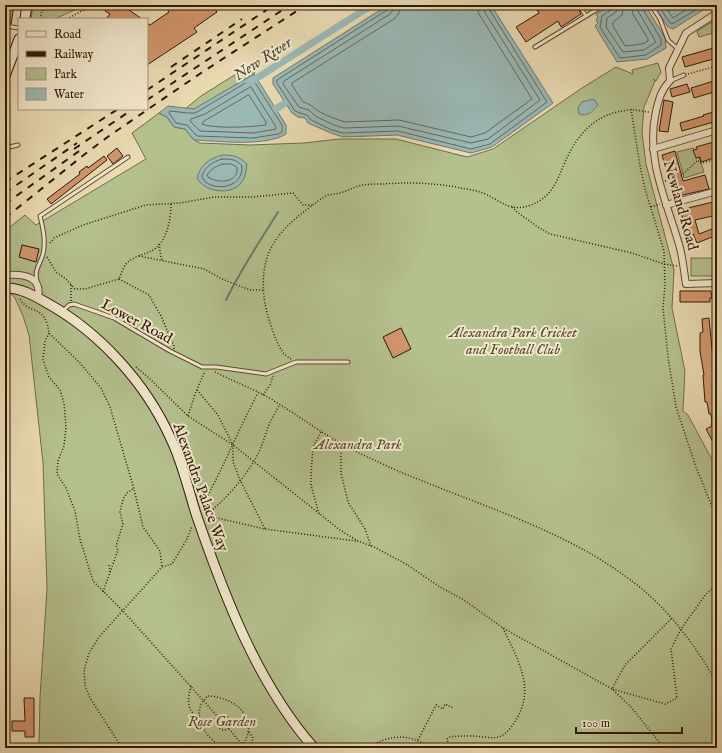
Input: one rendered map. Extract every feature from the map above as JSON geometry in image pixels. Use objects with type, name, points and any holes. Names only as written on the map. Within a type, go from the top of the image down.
[{"type":"street","points":[[25,18],[27,5]]},
{"type":"street","name":"Newland Road","points":[[717,13],[686,33],[669,68],[670,81],[660,95],[653,126],[653,149],[656,172],[680,247],[686,284],[717,283]]},
{"type":"street","points":[[5,76],[18,42]]},
{"type":"street","points":[[653,149],[717,130]]},
{"type":"street","points":[[666,204],[717,191]]},
{"type":"street","points":[[5,279],[8,275],[20,274],[29,277],[38,285],[40,290],[38,298]]},
{"type":"street","name":"Alexandra Palace Way","points":[[10,288],[38,298],[62,312],[96,337],[120,361],[150,401],[170,436],[201,513],[230,602],[266,680],[292,721],[314,748]]},
{"type":"lane","points":[[579,5],[586,16]]},
{"type":"lane","points":[[535,47],[604,5]]},
{"type":"lane","points":[[651,5],[660,19],[668,40],[678,49]]},
{"type":"lane","points":[[5,26],[18,28]]},
{"type":"lane","points":[[670,81],[684,75]]},
{"type":"lane","points":[[5,148],[18,145]]},
{"type":"lane","points":[[38,285],[35,274],[43,254],[44,242],[40,216],[128,157]]},
{"type":"lane","name":"Lower Road","points":[[62,312],[69,305],[74,304],[114,318],[174,353],[202,367],[216,367],[266,374],[296,362]]},
{"type":"lane","points":[[296,362],[348,362]]},
{"type":"path","points":[[40,18],[42,11],[50,5]]},
{"type":"path","points":[[70,18],[94,5]]},
{"type":"path","points":[[684,75],[717,66]]},
{"type":"path","points":[[296,362],[282,353],[267,311],[263,290],[264,267],[275,241],[290,223],[327,195],[343,192],[363,185],[403,183],[437,184],[483,193],[500,203],[512,207],[522,207],[539,201],[554,187],[576,141],[588,126],[613,113],[631,110],[656,113]]},
{"type":"path","points":[[631,110],[645,189],[664,251],[665,285],[663,308],[668,358],[676,407],[696,467],[717,516]]},
{"type":"path","points":[[681,176],[698,160],[702,163],[717,159]]},
{"type":"path","points":[[49,243],[54,238],[83,224],[146,205],[171,203],[214,196],[253,197],[293,193],[303,205],[313,205]]},
{"type":"path","points":[[45,253],[56,272],[66,279],[75,289],[85,289],[119,278],[127,264],[138,256],[153,251],[159,244],[165,234],[170,217],[171,203]]},
{"type":"path","points":[[650,208],[666,204]]},
{"type":"path","points":[[512,207],[522,216],[550,234],[632,253],[664,264],[675,266],[684,265]]},
{"type":"path","points":[[159,244],[163,261]]},
{"type":"path","points":[[138,256],[204,269],[222,279],[250,290],[263,290]]},
{"type":"path","points":[[119,278],[149,295],[161,316],[174,346],[174,353]]},
{"type":"path","points":[[71,284],[71,303]]},
{"type":"path","points":[[10,288],[24,306],[38,311],[43,315],[48,326],[49,333],[45,342],[43,360],[49,377],[60,390],[64,403],[66,427],[64,446],[58,462],[57,474],[66,488],[73,506],[82,546],[93,581],[123,611],[219,718]]},
{"type":"path","points":[[49,333],[80,363],[101,388],[110,407],[134,488],[143,527],[160,551],[162,567]]},
{"type":"path","points":[[136,367],[150,378],[188,416],[254,462],[340,530],[358,541],[406,564],[440,587],[464,600],[503,628],[612,689],[666,704],[677,698],[671,649],[681,629],[706,594],[717,585]]},
{"type":"path","points":[[188,416],[197,390],[207,369]]},
{"type":"path","points":[[212,371],[264,395],[321,432],[355,451],[419,480],[512,516],[579,548],[607,564],[642,589],[671,618],[681,629],[707,666],[717,684]]},
{"type":"path","points":[[264,395],[274,374]]},
{"type":"path","points":[[197,390],[218,415],[232,446],[233,462],[240,480],[265,528]]},
{"type":"path","points":[[122,748],[90,698],[85,686],[84,670],[89,653],[99,637],[162,567],[172,564],[201,513],[243,421],[259,393]]},
{"type":"path","points":[[201,513],[214,509],[254,462],[270,422],[280,405]]},
{"type":"path","points":[[319,514],[311,485],[311,475],[313,447],[321,432]]},
{"type":"path","points":[[343,444],[341,455],[342,473],[348,502],[365,529],[371,546]]},
{"type":"path","points":[[103,592],[118,550],[116,546],[123,524],[120,512],[123,500],[127,493],[134,488]]},
{"type":"path","points":[[201,513],[265,528],[358,541]]},
{"type":"path","points":[[108,565],[110,572]]},
{"type":"path","points":[[612,689],[625,665],[671,618]]},
{"type":"path","points":[[449,748],[447,739],[450,737],[467,736],[492,738],[504,735],[520,713],[524,702],[525,684],[515,654],[503,628]]},
{"type":"path","points":[[191,686],[188,696],[188,705],[192,713],[196,716],[200,716]]},
{"type":"path","points":[[612,689],[631,707],[664,748]]},
{"type":"path","points":[[208,696],[226,698],[235,703],[247,719],[249,732],[247,739],[243,745],[230,748],[222,746],[207,734],[200,716],[203,700],[208,696]]},
{"type":"path","points":[[418,740],[436,705],[442,709],[445,704],[453,708]]},
{"type":"path","points":[[219,718],[224,716],[230,718],[232,722],[229,729]]},
{"type":"path","points":[[219,718],[217,722],[218,727],[223,730],[229,729]]},
{"type":"path","points":[[229,729],[245,748]]},
{"type":"path","points":[[249,732],[253,738],[250,748]]},
{"type":"path","points":[[366,748],[376,743],[395,738],[410,738],[418,740],[432,748]]},
{"type":"green space","points":[[33,5],[85,5],[57,18],[31,18]]},
{"type":"green space","points":[[717,19],[717,32],[699,37],[697,31]]},
{"type":"green space","points":[[257,61],[254,74],[201,106],[194,109],[185,109],[201,96]]},
{"type":"green space","name":"Alexandra Park","points":[[658,63],[661,72],[656,81],[653,79],[655,81],[644,107],[642,133],[646,164],[674,270],[672,308],[685,371],[683,411],[688,415],[717,469],[717,748],[44,748],[44,746],[39,746],[40,697],[47,589],[43,463],[29,335],[15,298],[5,288],[5,231],[25,215],[36,225],[146,159],[132,133],[159,113],[167,117],[174,127],[185,129],[194,140],[200,143],[250,145],[304,143],[339,139],[396,139],[467,157],[493,149],[582,88],[616,67],[633,74],[632,70]]},
{"type":"green space","points":[[693,148],[696,158],[699,157],[704,172],[684,178],[677,152]]},
{"type":"green space","points":[[691,258],[717,258],[717,276],[691,276]]},
{"type":"water","points":[[388,5],[491,5],[553,103],[492,147],[471,153],[397,135],[343,137],[308,123],[305,118],[298,117],[292,113],[273,84],[273,78]]},
{"type":"water","points":[[612,5],[645,5],[665,38],[666,48],[647,59],[617,62],[595,26],[598,23],[596,20],[598,18],[596,14]]},
{"type":"water","points":[[653,5],[711,5],[673,29],[668,27]]},
{"type":"water","points":[[254,74],[286,125],[286,134],[266,141],[254,142],[194,140],[185,129],[174,127],[167,117],[159,113],[168,106],[194,109]]},
{"type":"water","points":[[594,99],[598,105],[594,110],[585,115],[579,114],[578,108],[582,102]]},
{"type":"water","points":[[222,155],[236,156],[247,164],[243,181],[237,187],[225,191],[218,191],[205,187],[197,178],[201,169],[213,158]]},
{"type":"building","points":[[5,5],[14,5],[11,24],[5,23]]},
{"type":"building","points":[[109,5],[122,5],[141,18],[107,18],[110,14],[105,11]]},
{"type":"building","points":[[164,5],[212,5],[217,12],[194,28],[197,32],[148,64],[148,24],[150,25],[169,12]]},
{"type":"building","points":[[534,5],[576,5],[581,14],[561,27],[558,21],[526,42],[516,27],[539,13]]},
{"type":"building","points":[[717,47],[717,58],[685,67],[682,57]]},
{"type":"building","points":[[717,80],[717,91],[694,98],[691,88]]},
{"type":"building","points":[[687,84],[690,92],[672,97],[670,89]]},
{"type":"building","points":[[664,100],[673,102],[668,132],[659,131]]},
{"type":"building","points":[[717,111],[717,121],[682,131],[680,123]]},
{"type":"building","points":[[717,141],[717,157],[701,162],[700,157],[696,158],[693,150],[697,149],[696,147]]},
{"type":"building","points":[[117,148],[123,156],[113,164],[107,156]]},
{"type":"building","points":[[675,151],[683,181],[705,175],[709,189],[674,197],[662,155]]},
{"type":"building","points":[[104,156],[107,160],[51,204],[47,199],[80,174],[79,172],[87,166],[88,168]]},
{"type":"building","points":[[717,201],[717,215],[695,220],[699,234],[717,227],[717,235],[697,243],[693,234],[688,236],[680,210]]},
{"type":"building","points":[[22,245],[39,249],[36,262],[19,257]]},
{"type":"building","points":[[680,291],[711,291],[712,298],[710,298],[710,302],[680,302]]},
{"type":"building","points":[[709,318],[717,400],[717,450],[706,429],[712,426],[712,423],[707,402],[705,402],[704,375],[700,351],[700,333],[703,332],[702,319]]},
{"type":"building","points":[[401,328],[411,349],[393,358],[383,337]]},
{"type":"building","points":[[24,698],[34,698],[34,737],[25,737],[25,731],[12,731],[12,721],[25,721]]},
{"type":"waterway","name":"New River","points":[[249,83],[372,5]]},
{"type":"waterway","points":[[276,109],[285,103]]},
{"type":"waterway","points":[[226,300],[244,266],[278,212]]},
{"type":"railway","points":[[148,89],[274,5]]},
{"type":"railway","points":[[148,99],[290,5]]},
{"type":"railway","points":[[148,109],[306,5]]},
{"type":"railway","points":[[171,67],[242,19]]},
{"type":"railway","points":[[5,182],[116,110]]},
{"type":"railway","points":[[74,149],[132,110]]},
{"type":"railway","points":[[5,218],[85,154],[147,110]]},
{"type":"railway","points":[[5,193],[77,143]]},
{"type":"railway","points":[[5,204],[82,149]]},
{"type":"park label","name":"Alexandra Park Cricket and Football Club","points":[[513,340]]},
{"type":"park label","name":"Rose Garden","points":[[222,721]]}]
